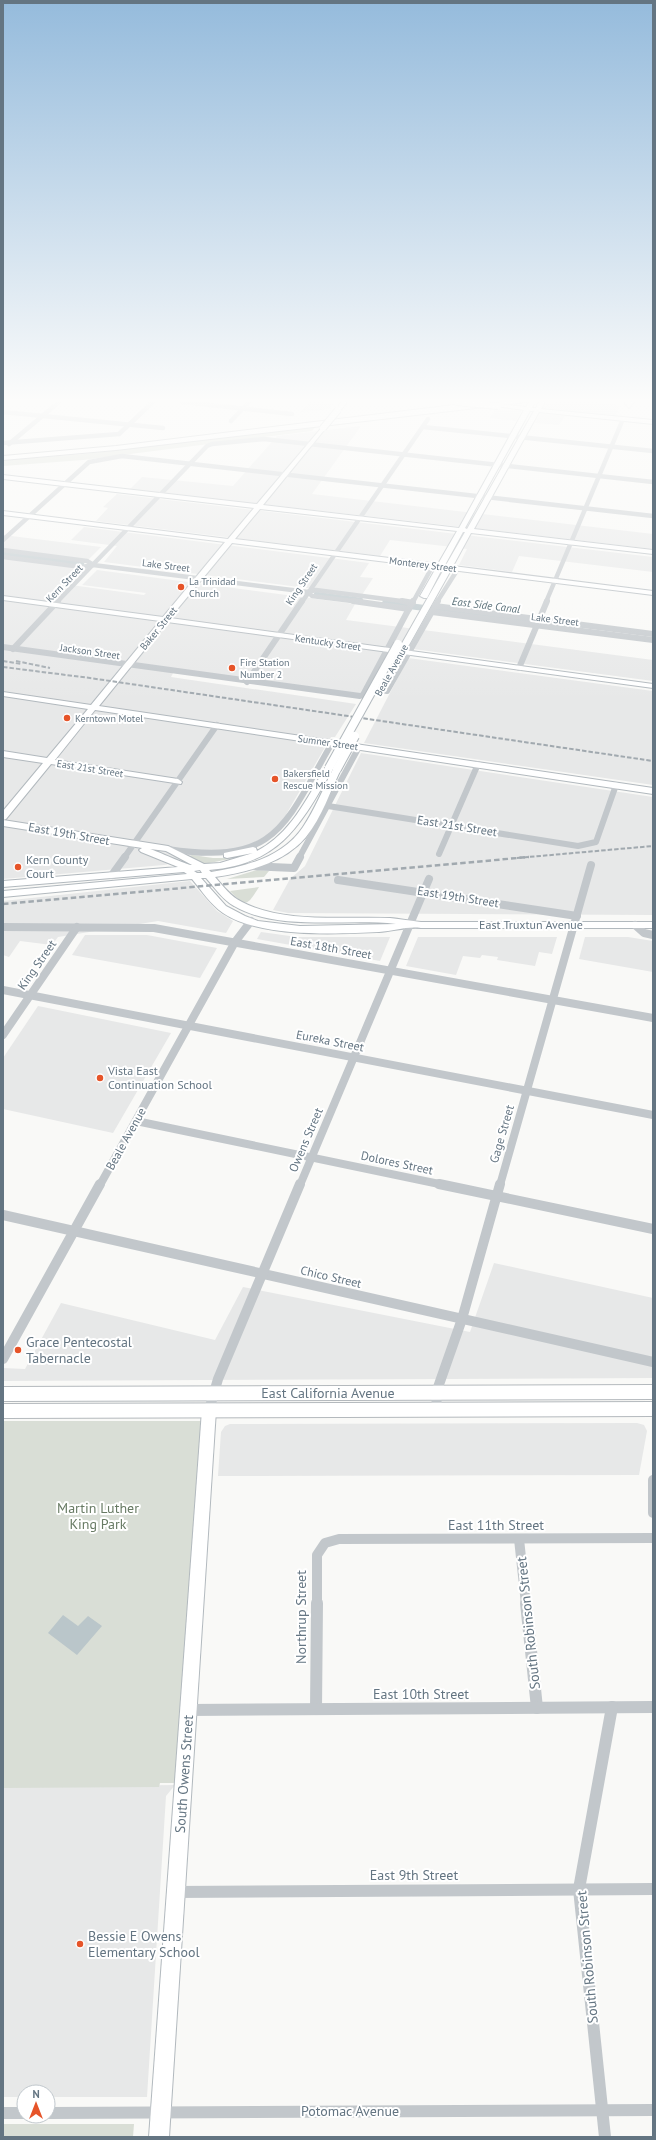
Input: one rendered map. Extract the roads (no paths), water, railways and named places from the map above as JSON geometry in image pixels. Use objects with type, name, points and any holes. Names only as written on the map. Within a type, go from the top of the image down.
[{"type":"main road","points":[[221,502],[653,552]]},
{"type":"main road","name":"Baker Street","points":[[3,817],[198,578],[262,502]]},
{"type":"main road","name":"Beale Avenue","points":[[191,873],[251,866],[278,854],[300,837],[308,826],[333,769],[476,502]]},
{"type":"main road","name":"Beale Avenue","points":[[401,644],[449,568],[487,502]]},
{"type":"main road","name":"Monterey Street","points":[[3,513],[653,593]]},
{"type":"main road","points":[[419,564],[431,569]]},
{"type":"main road","points":[[456,572],[472,570]]},
{"type":"main road","name":"Kentucky Street","points":[[3,598],[653,686]]},
{"type":"main road","name":"Sumner Street","points":[[3,694],[653,791]]},
{"type":"main road","name":"East 21st Street","points":[[3,754],[178,782]]},
{"type":"main road","name":"Beale Avenue","points":[[205,871],[240,861],[261,852],[280,841],[296,824],[333,769]]},
{"type":"main road","name":"East 19th Street","points":[[3,823],[134,845],[150,845],[168,849],[205,871]]},
{"type":"main road","points":[[227,855],[254,850],[280,841]]},
{"type":"main road","name":"East 19th Street","points":[[134,845],[191,873]]},
{"type":"main road","name":"East Truxtun Avenue","points":[[205,871],[225,894],[237,904],[259,913],[300,919],[392,920],[410,925]]},
{"type":"main road","points":[[5,884],[112,875],[191,873]]},
{"type":"main road","points":[[3,894],[70,888],[191,873]]},
{"type":"main road","name":"East Truxtun Avenue","points":[[191,873],[218,903],[228,911],[251,921],[276,927],[308,929],[392,928],[410,925],[576,921],[653,925]]},
{"type":"main road","points":[[70,888],[102,880],[112,875]]},
{"type":"main road","points":[[251,921],[261,918],[276,921],[300,919]]},
{"type":"main road","name":"East California Avenue","points":[[3,1394],[653,1392]]},
{"type":"main road","name":"East California Avenue","points":[[3,1411],[653,1409]]},
{"type":"main road","name":"South Owens Street","points":[[159,2137],[209,1410]]},
{"type":"street","points":[[3,540],[45,502]]},
{"type":"street","name":"Kern Street","points":[[13,649],[153,502]]},
{"type":"street","name":"King Street","points":[[247,682],[371,502]]},
{"type":"street","points":[[532,502],[653,516]]},
{"type":"street","points":[[519,668],[589,502]]},
{"type":"street","name":"Lake Street","points":[[3,550],[87,561],[93,565]]},
{"type":"street","name":"Lake Street","points":[[3,557],[82,567],[93,565],[308,592],[316,590],[413,603]]},
{"type":"street","points":[[440,567],[431,569],[367,688],[387,691],[456,572],[449,568]]},
{"type":"street","name":"Lake Street","points":[[308,592],[312,596],[409,609]]},
{"type":"street","name":"Lake Street","points":[[435,606],[653,634]]},
{"type":"street","name":"Lake Street","points":[[432,612],[653,640]]},
{"type":"street","name":"Jackson Street","points":[[3,647],[356,697],[363,695],[367,688]]},
{"type":"street","points":[[112,875],[217,726]]},
{"type":"street","points":[[168,849],[208,855],[227,855],[254,845],[282,827],[332,743]]},
{"type":"street","points":[[251,866],[294,868],[359,747]]},
{"type":"street","points":[[439,854],[478,764]]},
{"type":"street","name":"East 21st Street","points":[[328,806],[578,846],[596,842],[616,785]]},
{"type":"street","name":"Gage Street","points":[[437,1409],[436,1393],[462,1318],[592,865]]},
{"type":"street","name":"Owens Street","points":[[209,1410],[212,1393],[429,879]]},
{"type":"street","name":"East 19th Street","points":[[338,880],[424,892],[576,921]]},
{"type":"street","name":"Beale Avenue","points":[[3,1359],[235,942],[251,921]]},
{"type":"street","points":[[635,925],[644,934],[653,935]]},
{"type":"street","name":"East 18th Street","points":[[3,927],[154,928],[653,1018]]},
{"type":"street","name":"King Street","points":[[3,1035],[77,928]]},
{"type":"street","name":"Eureka Street","points":[[3,990],[653,1115]]},
{"type":"street","name":"Dolores Street","points":[[136,1121],[653,1229]]},
{"type":"street","name":"Chico Street","points":[[3,1215],[653,1362]]},
{"type":"street","points":[[653,1480],[653,1513]]},
{"type":"street","name":"East 11th Street","points":[[339,1539],[653,1538]]},
{"type":"street","name":"Northrup Street","points":[[316,1709],[317,1555],[325,1543],[339,1539]]},
{"type":"street","name":"South Robinson Street","points":[[519,1539],[537,1708]]},
{"type":"street","name":"South Robinson Street","points":[[605,2137],[579,1889],[612,1707]]},
{"type":"street","name":"East 10th Street","points":[[189,1710],[653,1707]]},
{"type":"street","name":"East 9th Street","points":[[175,1892],[653,1889]]},
{"type":"street","name":"Potomac Avenue","points":[[56,2113],[653,2110]]},
{"type":"street","points":[[3,2113],[16,2113]]},
{"type":"waterway","name":"East Side Canal","points":[[3,554],[82,564]]},
{"type":"waterway","name":"East Side Canal","points":[[316,594],[361,600]]},
{"type":"waterway","name":"East Side Canal","points":[[385,603],[567,626]]},
{"type":"railway","points":[[3,661],[21,664]]},
{"type":"railway","points":[[16,661],[50,668]]},
{"type":"railway","points":[[3,667],[90,678],[653,761]]},
{"type":"railway","points":[[517,858],[653,846]]},
{"type":"railway","points":[[3,904],[529,857]]},
{"type":"place","name":"La Trinidad Church","points":[[181,587]]},
{"type":"place","name":"Fire Station Number 2","points":[[232,668]]},
{"type":"place","name":"Kerntown Motel","points":[[67,718]]},
{"type":"place","name":"Bakersfield Rescue Mission","points":[[275,779]]},
{"type":"place","name":"Kern County Court","points":[[18,867]]},
{"type":"place","name":"Vista East Continuation School","points":[[100,1078]]},
{"type":"place","name":"Grace Pentecostal Tabernacle","points":[[18,1350]]},
{"type":"place","name":"Bessie E Owens Elementary School","points":[[80,1944]]},
{"type":"park label","name":"Martin Luther King Park","points":[[98,1516]]}]
